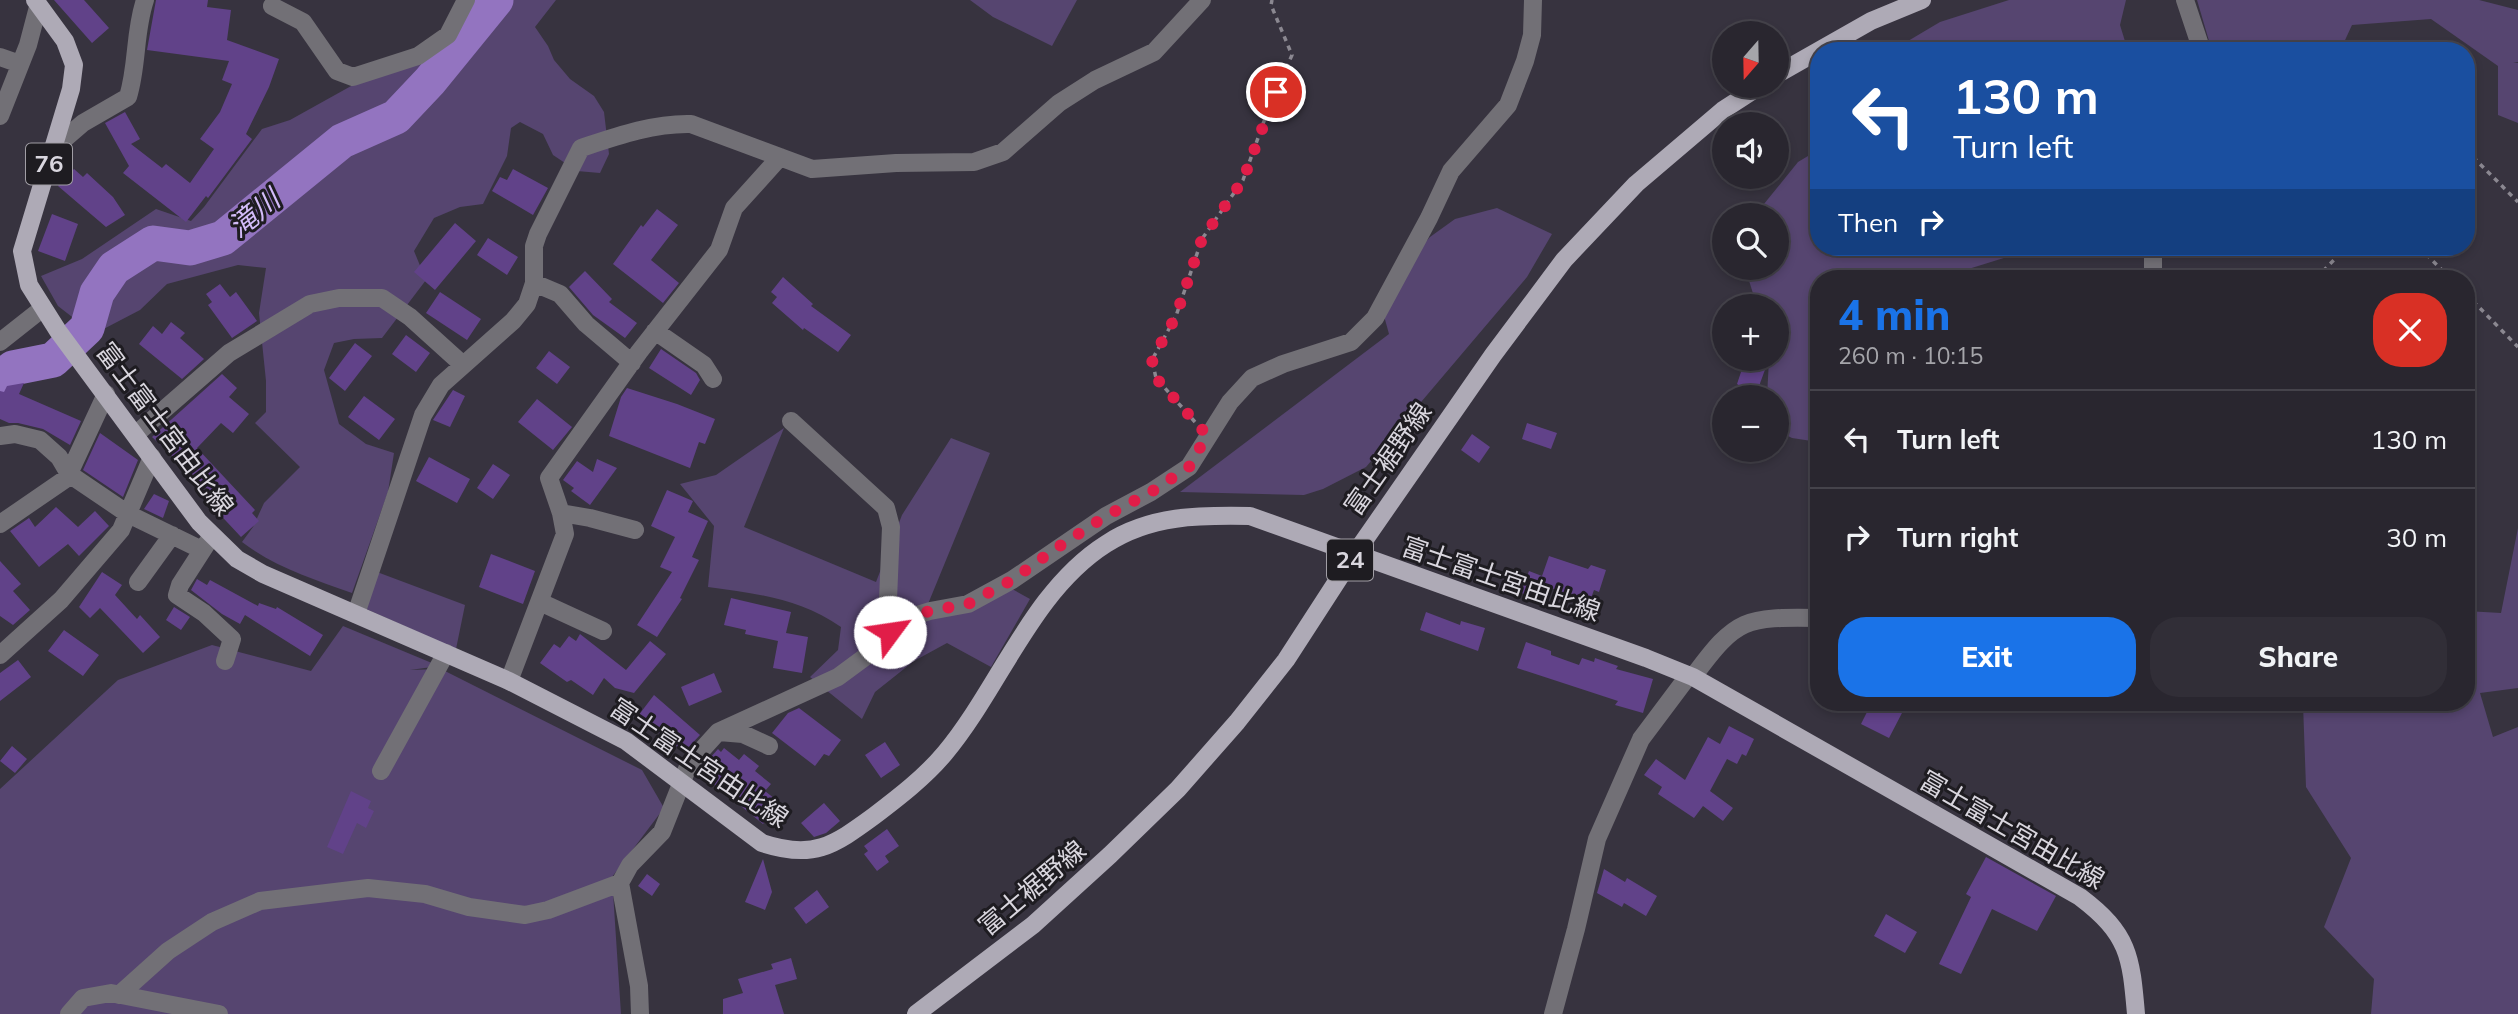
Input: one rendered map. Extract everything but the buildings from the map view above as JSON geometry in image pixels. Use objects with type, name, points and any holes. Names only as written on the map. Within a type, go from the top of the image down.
[{"type":"main road","points":[[1834,42],[1871,21],[1922,0]]},
{"type":"main road","name":"富士富士宮由比線","points":[[38,2],[65,41],[74,65],[71,89],[22,251],[29,285],[58,331],[199,522],[237,559],[262,574],[509,681],[626,741],[762,843],[786,851],[814,850],[842,839],[904,793],[945,754],[1052,593],[1078,564],[1108,542],[1145,526],[1194,515],[1250,516],[1646,657],[1691,676],[2095,908],[2118,932],[2131,963],[2136,1014]]},
{"type":"main road","points":[[1789,68],[1810,56]]},
{"type":"main road","name":"富士裾野線","points":[[916,1014],[1033,925],[1178,789],[1237,722],[1286,660],[1354,555],[1493,355],[1564,260],[1636,184],[1723,110],[1742,98]]},
{"type":"street","points":[[54,148],[83,123],[128,97],[135,74],[138,22],[145,0]]},
{"type":"street","points":[[272,6],[303,22],[337,71],[353,77],[418,56],[448,35],[466,0]]},
{"type":"street","points":[[356,614],[423,415],[441,385],[513,321],[527,304],[534,283],[534,246],[538,234],[582,148],[632,132],[691,124],[812,169],[896,163],[974,162],[1003,152],[1059,103],[1095,80],[1154,52],[1202,0]]},
{"type":"street","points":[[640,1014],[639,986],[620,883],[630,865],[662,832],[689,764],[718,732],[838,677],[880,646],[890,632],[907,618],[968,604],[1012,580],[1106,516],[1151,492],[1189,467],[1230,402],[1252,378],[1283,364],[1351,342],[1375,318],[1423,230],[1451,171],[1507,105],[1525,61],[1532,35],[1533,0]]},
{"type":"street","points":[[2185,0],[2200,42]]},
{"type":"street","points":[[0,116],[28,45],[38,2]]},
{"type":"street","points":[[0,57],[20,64]]},
{"type":"street","points":[[509,681],[565,534],[549,478],[655,331],[719,250],[734,208],[780,158]]},
{"type":"street","points":[[534,283],[560,295],[586,324],[632,363]]},
{"type":"street","points":[[136,434],[229,353],[310,304],[319,302],[338,298],[382,298],[410,317],[462,364]]},
{"type":"street","points":[[0,342],[43,308]]},
{"type":"street","points":[[655,331],[704,365],[713,379]]},
{"type":"street","points":[[0,524],[67,478],[105,392]]},
{"type":"street","points":[[791,421],[886,508],[891,527],[888,600],[890,632]]},
{"type":"street","points":[[0,436],[15,433],[40,440],[59,457],[69,474],[128,514],[202,550]]},
{"type":"street","points":[[0,655],[61,600],[121,530],[152,457]]},
{"type":"street","points":[[561,513],[635,530]]},
{"type":"street","points":[[212,534],[180,585],[177,595],[204,612],[232,639],[225,661]]},
{"type":"street","points":[[138,582],[172,535]]},
{"type":"street","points":[[540,602],[603,631]]},
{"type":"street","points":[[1553,1014],[1597,839],[1641,739],[1719,643],[1736,628],[1766,617],[1810,618]]},
{"type":"street","points":[[381,771],[446,653]]},
{"type":"street","points":[[718,732],[743,734],[769,746]]},
{"type":"street","points":[[119,995],[168,951],[212,922],[260,901],[368,888],[425,894],[469,907],[525,915],[548,910],[620,883]]},
{"type":"street","points":[[69,1014],[83,998],[111,993],[219,1014]]},
{"type":"path","points":[[1207,435],[1156,378],[1152,360],[1176,316],[1202,239],[1243,180],[1268,110],[1292,55],[1271,5],[1272,0]]},
{"type":"path","points":[[2475,159],[2518,202]]},
{"type":"path","points":[[2324,270],[2338,256]]},
{"type":"path","points":[[2428,256],[2442,270]]},
{"type":"path","points":[[2475,303],[2518,347]]},
{"type":"shaded area","points":[[478,0],[556,0],[535,27],[554,60],[570,79],[594,96],[604,112],[609,154],[600,173],[577,171],[553,155],[543,134],[520,122],[511,128],[507,156],[483,204],[460,207],[434,218],[414,251],[426,280],[382,338],[334,343],[324,370],[339,424],[366,444],[394,453],[388,492],[352,593],[281,565],[242,542],[253,527],[264,503],[300,467],[255,423],[266,412],[266,381],[259,313],[266,268],[238,265],[167,284],[140,310],[94,334],[58,306],[41,276],[82,259],[156,209],[191,221],[262,129],[290,120],[459,26]]},
{"type":"shaded area","points":[[970,0],[1077,0],[1052,46],[993,17]]},
{"type":"shaded area","points":[[2009,0],[2126,0],[2120,25],[2125,42],[1908,42],[1940,22]]},
{"type":"shaded area","points":[[2197,0],[2479,0],[2518,10],[2518,62],[2513,63],[2518,63],[2518,123],[2498,115],[2498,66],[2475,50],[2475,42],[2464,42],[2431,19],[2352,25],[2344,42],[2209,42]]},
{"type":"shaded area","points":[[1810,155],[1810,256],[2009,256],[1965,270],[1810,270],[1810,441],[1789,436],[1789,385],[1768,385],[1768,371],[1789,371],[1789,294],[1753,294],[1749,280],[1789,280],[1789,203],[1765,203],[1776,189],[1789,189],[1789,173],[1798,162]]},
{"type":"shaded area","points":[[1497,208],[1552,234],[1527,277],[1366,467],[1323,489],[1304,495],[1180,492],[1389,334],[1378,294],[1430,237],[1455,219]]},
{"type":"shaded area","points":[[784,428],[744,527],[876,582],[902,515],[951,438],[990,453],[928,604],[967,598],[996,580],[1030,599],[991,667],[947,643],[914,661],[875,692],[862,719],[810,677],[838,650],[841,627],[793,603],[708,587],[714,526],[680,484],[716,475]]},
{"type":"shaded area","points":[[2518,528],[2518,688],[2480,693],[2493,737],[2518,727],[2518,1014],[2371,1014],[2374,979],[2324,927],[2351,858],[2306,787],[2303,711],[2475,711],[2475,612],[2501,613]]},
{"type":"shaded area","points":[[377,572],[465,605],[456,649],[364,608]]},
{"type":"shaded area","points":[[343,626],[439,666],[410,670],[441,669],[642,770],[664,808],[612,877],[621,1014],[0,1014],[0,789],[118,680],[212,645],[311,671]]},
{"type":"waterway","name":"滝川","points":[[0,377],[13,368],[53,360],[87,328],[97,293],[114,268],[153,243],[190,248],[223,238],[342,141],[396,117],[430,81],[496,0]]},
{"type":"route","points":[[890,632],[907,618],[968,604],[1012,580],[1106,516],[1151,492],[1189,467],[1207,435],[1156,378],[1152,360],[1176,316],[1202,239],[1243,180],[1276,92]]}]
